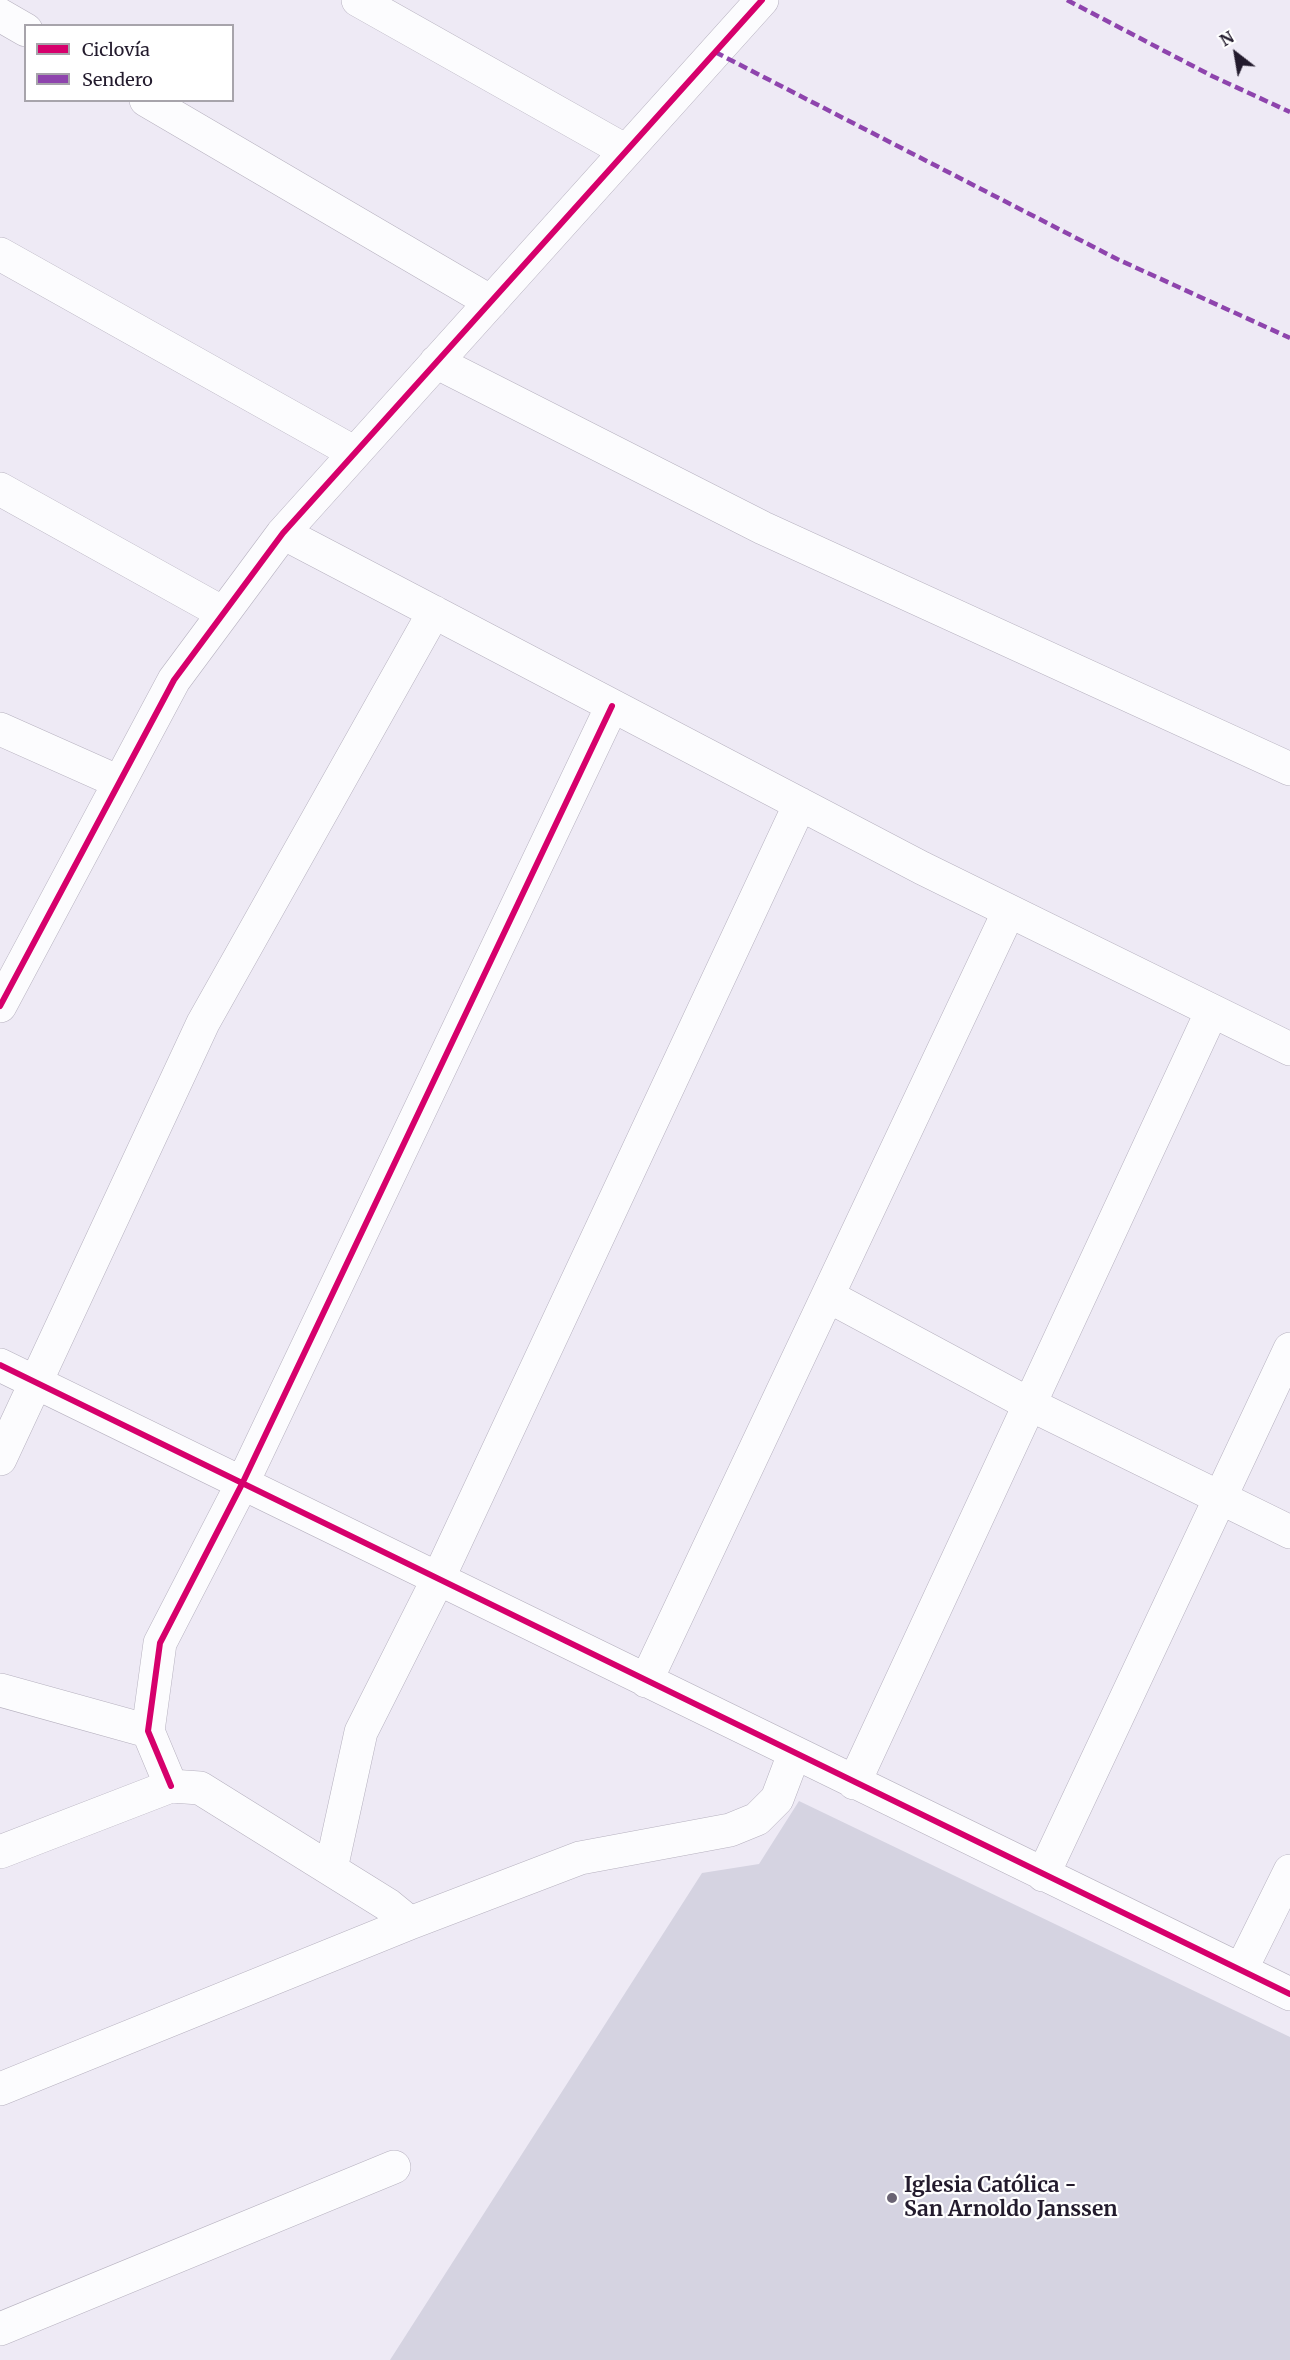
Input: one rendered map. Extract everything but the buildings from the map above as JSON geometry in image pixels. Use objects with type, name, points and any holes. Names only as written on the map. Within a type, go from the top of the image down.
[{"type":"street","points":[[358,0],[626,152]]},
{"type":"street","points":[[0,1006],[174,680],[283,533],[762,0]]},
{"type":"street","points":[[0,15],[24,29]]},
{"type":"street","points":[[149,102],[491,302]]},
{"type":"street","points":[[0,254],[355,453]]},
{"type":"street","points":[[436,362],[763,528],[1290,769]]},
{"type":"street","points":[[0,489],[224,613]]},
{"type":"street","points":[[283,533],[800,804],[1009,911],[1290,1049]]},
{"type":"street","points":[[0,1459],[202,1023],[434,612]]},
{"type":"street","points":[[171,1786],[148,1731],[160,1643],[242,1484],[612,706]]},
{"type":"street","points":[[0,729],[119,782]]},
{"type":"street","points":[[331,1869],[361,1732],[438,1579],[800,804]]},
{"type":"street","points":[[646,1681],[1009,911]]},
{"type":"street","points":[[854,1783],[1212,1011]]},
{"type":"street","points":[[828,1296],[1029,1404],[1290,1532]]},
{"type":"street","points":[[1043,1875],[1290,1349]]},
{"type":"street","points":[[0,1365],[1290,1994]]},
{"type":"street","points":[[0,1690],[148,1731]]},
{"type":"street","points":[[0,2089],[410,1923],[580,1858],[730,1830],[757,1819],[777,1799],[794,1754]]},
{"type":"street","points":[[0,1852],[171,1786],[200,1788],[388,1905],[410,1923]]},
{"type":"street","points":[[1240,1970],[1290,1871]]},
{"type":"street","points":[[0,2329],[394,2167]]},
{"type":"marked path","points":[[1067,0],[1212,76],[1290,112]]},
{"type":"marked path","points":[[715,52],[1117,259],[1290,338]]},
{"type":"cycle path","points":[[0,1006],[174,680],[283,533],[762,0]]},
{"type":"cycle path","points":[[171,1786],[148,1731],[160,1643],[242,1484],[612,706]]},
{"type":"cycle path","points":[[0,1365],[1290,1994]]},
{"type":"place","name":"Iglesia Católica - San Arnoldo Janssen","points":[[892,2198]]}]
